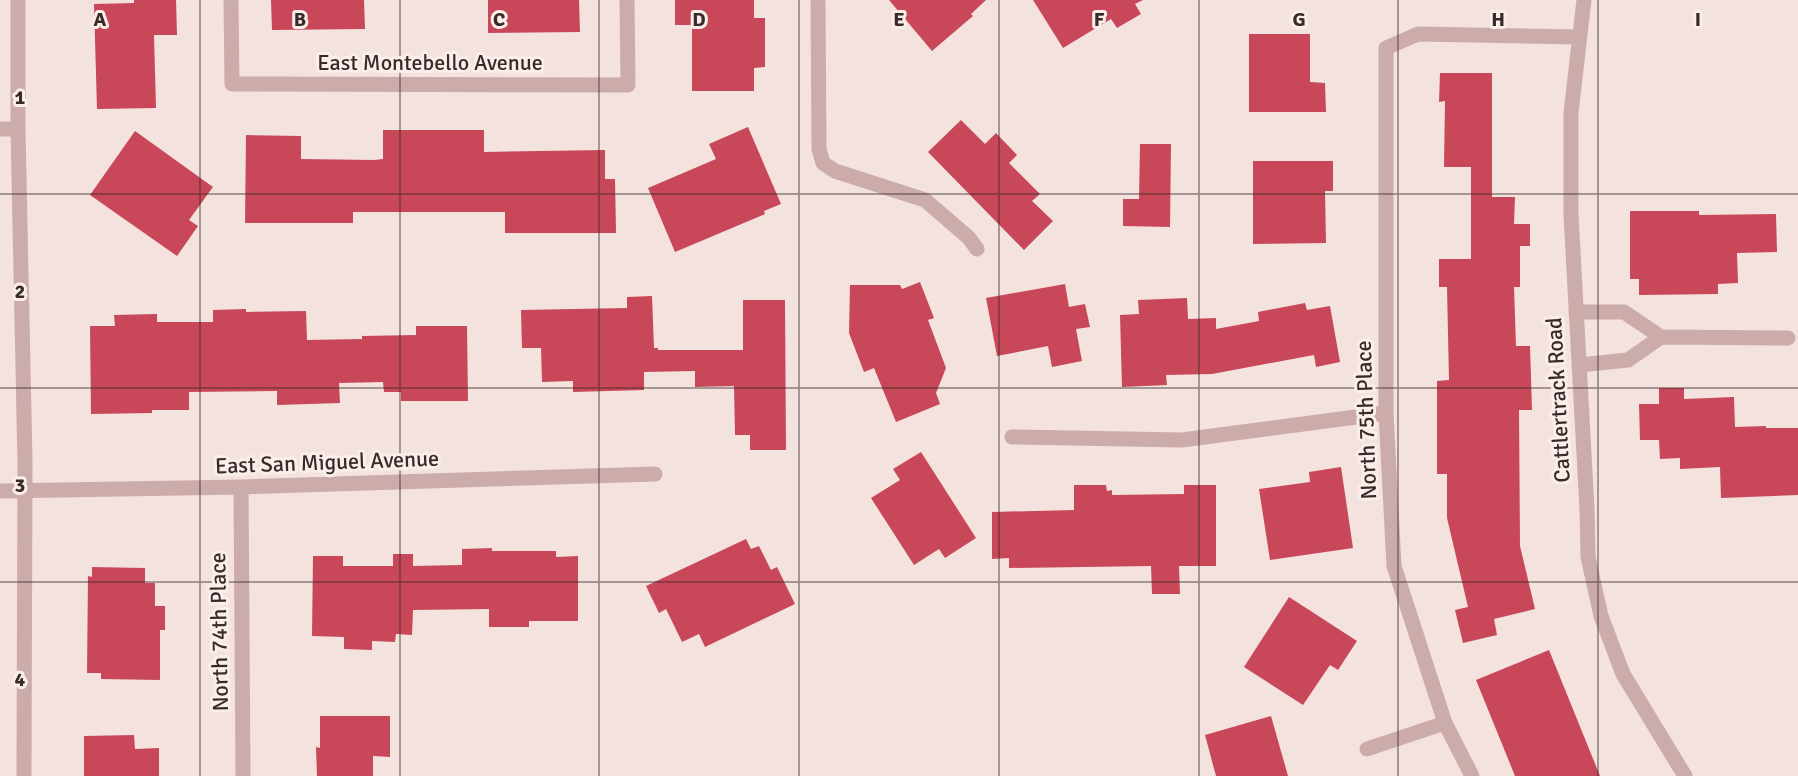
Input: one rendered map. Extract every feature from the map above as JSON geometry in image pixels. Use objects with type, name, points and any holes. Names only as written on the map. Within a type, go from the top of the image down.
[{"type":"street","points":[[18,0],[24,491],[24,776]]},
{"type":"street","name":"East Montebello Avenue","points":[[231,0],[232,84],[628,85],[627,0]]},
{"type":"street","points":[[818,0],[819,149],[823,163],[835,171],[926,200],[969,238],[977,249]]},
{"type":"street","name":"Cattlertrack Road","points":[[1584,0],[1571,124],[1571,214],[1588,557],[1601,616],[1623,675],[1685,776]]},
{"type":"street","name":"North 75th Place","points":[[1472,776],[1445,723],[1394,566],[1386,413],[1386,48],[1418,34],[1579,37]]},
{"type":"street","points":[[0,129],[18,129]]},
{"type":"street","points":[[1576,312],[1624,312],[1661,337],[1788,338]]},
{"type":"street","points":[[1579,365],[1628,360],[1661,337]]},
{"type":"street","points":[[1012,437],[1182,440],[1386,413]]},
{"type":"street","name":"East San Miguel Avenue","points":[[0,491],[240,487],[655,474]]},
{"type":"street","name":"North 74th Place","points":[[240,487],[243,776]]},
{"type":"street","points":[[1366,749],[1445,723]]},
{"type":"building","points":[[134,0],[176,0],[177,35],[154,35],[156,108],[97,109],[94,4],[134,3]]},
{"type":"building","points":[[271,0],[364,0],[365,29],[272,30]]},
{"type":"building","points":[[488,0],[579,0],[580,32],[488,33]]},
{"type":"building","points":[[675,0],[754,0],[754,18],[765,18],[765,67],[754,68],[754,91],[692,91],[692,25],[675,25]]},
{"type":"building","points":[[889,0],[986,0],[971,14],[973,16],[932,51]]},
{"type":"building","points":[[1033,0],[1143,0],[1135,4],[1141,14],[1117,28],[1111,19],[1063,48]]},
{"type":"building","points":[[1249,34],[1310,34],[1310,82],[1325,83],[1326,112],[1249,112]]},
{"type":"building","points":[[1440,73],[1492,73],[1492,197],[1515,197],[1514,224],[1530,224],[1530,246],[1520,246],[1520,287],[1514,287],[1516,346],[1530,346],[1532,410],[1519,410],[1520,546],[1535,609],[1494,619],[1497,635],[1463,643],[1455,610],[1468,607],[1447,518],[1447,474],[1437,474],[1437,381],[1449,380],[1447,287],[1439,287],[1439,259],[1471,259],[1471,167],[1444,167],[1445,101],[1439,102]]},
{"type":"building","points":[[961,120],[985,144],[996,133],[1017,155],[1009,163],[1040,194],[1032,201],[1053,221],[1024,250],[928,152]]},
{"type":"building","points":[[748,127],[781,204],[764,211],[765,214],[675,252],[648,188],[716,159],[709,144]]},
{"type":"building","points":[[383,130],[484,130],[484,152],[605,150],[605,179],[615,179],[616,233],[505,233],[505,212],[353,212],[353,223],[245,223],[246,135],[301,136],[301,159],[374,160],[383,159]]},
{"type":"building","points":[[135,131],[213,187],[189,220],[198,226],[177,256],[90,195]]},
{"type":"building","points":[[1140,144],[1171,144],[1170,227],[1123,226],[1123,199],[1139,199]]},
{"type":"building","points":[[1253,161],[1333,161],[1333,191],[1325,191],[1326,243],[1253,244]]},
{"type":"building","points":[[1630,211],[1699,211],[1699,215],[1776,214],[1777,252],[1737,253],[1738,283],[1718,284],[1718,294],[1639,295],[1639,279],[1630,279]]},
{"type":"building","points":[[920,282],[934,318],[928,320],[946,368],[936,393],[940,404],[896,422],[874,368],[864,372],[849,333],[850,285],[900,285],[902,289]]},
{"type":"building","points":[[1065,284],[1069,307],[1085,304],[1090,327],[1076,329],[1082,361],[1052,367],[1048,346],[997,356],[986,298]]},
{"type":"building","points":[[652,296],[654,348],[658,350],[743,350],[743,300],[785,300],[786,450],[750,450],[750,435],[735,435],[734,386],[695,387],[695,371],[644,372],[644,390],[573,392],[573,381],[542,382],[541,348],[522,348],[521,310],[627,308],[627,297]]},
{"type":"building","points":[[1187,298],[1188,319],[1216,318],[1216,329],[1259,321],[1258,312],[1305,303],[1307,310],[1330,306],[1340,362],[1316,367],[1314,355],[1212,374],[1166,375],[1167,385],[1122,387],[1120,315],[1139,314],[1138,300]]},
{"type":"building","points":[[246,309],[246,312],[306,311],[307,340],[416,335],[416,326],[467,326],[468,401],[401,401],[401,392],[384,392],[383,382],[339,383],[340,403],[277,405],[277,391],[189,392],[189,410],[91,414],[90,326],[115,326],[114,315],[157,314],[157,322],[213,322],[213,310]]},
{"type":"building","points":[[1659,388],[1684,388],[1684,399],[1734,397],[1735,427],[1798,428],[1798,495],[1721,498],[1720,467],[1680,469],[1680,458],[1660,459],[1659,440],[1640,440],[1639,404],[1659,404]]},
{"type":"building","points":[[921,452],[976,538],[945,558],[939,549],[914,565],[871,498],[900,480],[893,469]]},
{"type":"building","points":[[1341,467],[1353,548],[1270,560],[1259,489],[1310,482],[1309,472]]},
{"type":"building","points":[[1074,485],[1106,485],[1107,491],[1112,490],[1112,495],[1184,494],[1184,485],[1216,485],[1216,566],[1179,566],[1180,594],[1152,594],[1151,566],[1009,568],[1009,558],[992,559],[992,512],[1074,510]]},
{"type":"building","points":[[746,539],[751,549],[759,546],[771,570],[777,567],[795,604],[705,647],[699,634],[682,642],[666,609],[659,613],[646,586]]},
{"type":"building","points":[[492,548],[492,551],[556,551],[556,557],[578,556],[578,621],[529,621],[529,627],[489,627],[489,609],[413,610],[412,635],[396,634],[395,642],[372,641],[372,650],[344,649],[344,637],[312,636],[313,556],[343,556],[343,566],[393,566],[393,554],[413,554],[413,566],[462,565],[462,549]]},
{"type":"building","points":[[92,567],[145,568],[145,583],[155,583],[155,606],[165,606],[165,630],[160,630],[160,680],[101,679],[101,673],[87,673],[88,576],[92,577]]},
{"type":"building","points":[[1289,597],[1357,641],[1338,670],[1330,665],[1303,705],[1244,667]]},
{"type":"building","points":[[1549,650],[1600,776],[1515,776],[1476,680]]},
{"type":"building","points":[[320,716],[390,716],[390,757],[373,756],[373,776],[317,776],[316,747],[320,748]]},
{"type":"building","points":[[1271,716],[1288,776],[1216,776],[1205,735]]},
{"type":"building","points":[[134,735],[135,749],[159,748],[159,776],[84,776],[84,736]]}]
